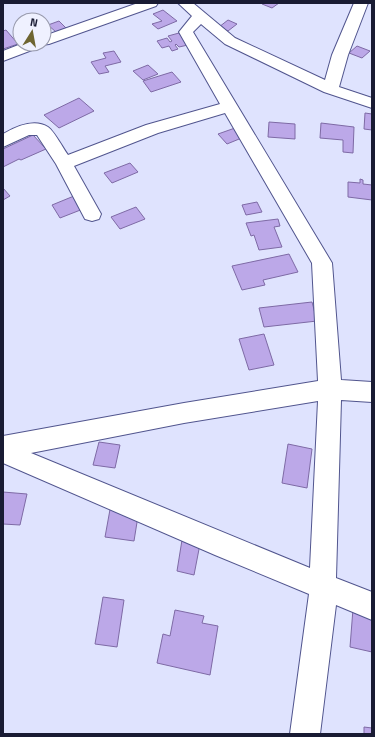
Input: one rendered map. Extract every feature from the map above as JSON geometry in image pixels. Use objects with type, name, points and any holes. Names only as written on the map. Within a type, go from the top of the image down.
[{"type":"street","points":[[52,38],[151,3]]},
{"type":"street","points":[[330,89],[340,55],[361,3]]},
{"type":"street","points":[[305,734],[322,604],[323,585],[330,389],[322,262],[186,32],[193,9],[230,41],[330,89],[372,103]]},
{"type":"street","points":[[3,56],[14,52]]},
{"type":"street","points":[[64,163],[152,129],[230,106]]},
{"type":"street","points":[[3,141],[30,128],[38,128],[43,131],[64,163],[92,214]]},
{"type":"street","points":[[3,446],[184,413],[330,389],[372,392]]},
{"type":"street","points":[[3,452],[217,543],[372,606]]},
{"type":"building","points":[[279,3],[272,8],[262,4]]},
{"type":"building","points":[[163,10],[177,21],[158,29],[152,24],[162,21],[153,14]]},
{"type":"building","points":[[228,20],[237,24],[228,31],[219,27]]},
{"type":"building","points":[[59,21],[66,28],[56,32],[52,28],[52,24]]},
{"type":"building","points":[[6,30],[12,37],[12,46],[3,49],[3,31]]},
{"type":"building","points":[[179,33],[188,45],[179,47],[176,44],[175,45],[178,49],[172,51],[169,46],[162,48],[157,41],[167,38],[170,42],[172,41],[168,36]]},
{"type":"building","points":[[357,46],[370,51],[362,58],[349,53]]},
{"type":"building","points":[[114,51],[121,62],[105,66],[109,72],[99,74],[91,62],[106,58],[103,53]]},
{"type":"building","points":[[148,65],[158,74],[143,80],[133,71]]},
{"type":"building","points":[[172,72],[181,82],[151,92],[143,81]]},
{"type":"building","points":[[79,98],[94,111],[59,128],[44,115]]},
{"type":"building","points":[[365,113],[372,114],[372,130],[364,129]]},
{"type":"building","points":[[269,122],[295,124],[295,139],[268,137]]},
{"type":"building","points":[[321,123],[354,127],[353,153],[343,152],[343,140],[320,138]]},
{"type":"building","points":[[235,128],[244,137],[227,144],[218,134]]},
{"type":"building","points":[[33,135],[46,149],[21,160],[19,159],[3,167],[3,149]]},
{"type":"building","points":[[130,163],[138,172],[112,183],[104,173]]},
{"type":"building","points":[[360,179],[363,180],[363,184],[372,185],[372,200],[348,197],[348,182],[360,183]]},
{"type":"building","points":[[3,188],[10,196],[3,200]]},
{"type":"building","points":[[74,196],[83,209],[60,218],[52,205]]},
{"type":"building","points":[[257,202],[262,212],[246,215],[242,205]]},
{"type":"building","points":[[136,207],[145,219],[120,229],[111,217]]},
{"type":"building","points":[[278,219],[280,226],[274,227],[282,247],[259,250],[254,235],[251,236],[246,223]]},
{"type":"building","points":[[289,254],[298,272],[263,280],[265,285],[242,290],[232,266]]},
{"type":"building","points":[[312,302],[317,321],[264,327],[259,308]]},
{"type":"building","points":[[264,334],[274,365],[249,370],[239,339]]},
{"type":"building","points":[[99,442],[120,445],[115,468],[93,465]]},
{"type":"building","points":[[288,444],[312,449],[307,488],[282,483]]},
{"type":"building","points":[[3,492],[27,494],[20,525],[3,524]]},
{"type":"building","points":[[111,504],[138,516],[134,541],[105,537]]},
{"type":"building","points":[[182,540],[200,544],[194,575],[177,571]]},
{"type":"building","points":[[103,597],[124,600],[117,647],[95,644]]},
{"type":"building","points":[[353,609],[372,614],[372,652],[350,647]]},
{"type":"building","points":[[175,610],[204,616],[202,623],[218,626],[210,675],[157,663],[163,634],[170,636]]},
{"type":"building","points":[[364,727],[372,728],[372,734],[364,734]]}]
